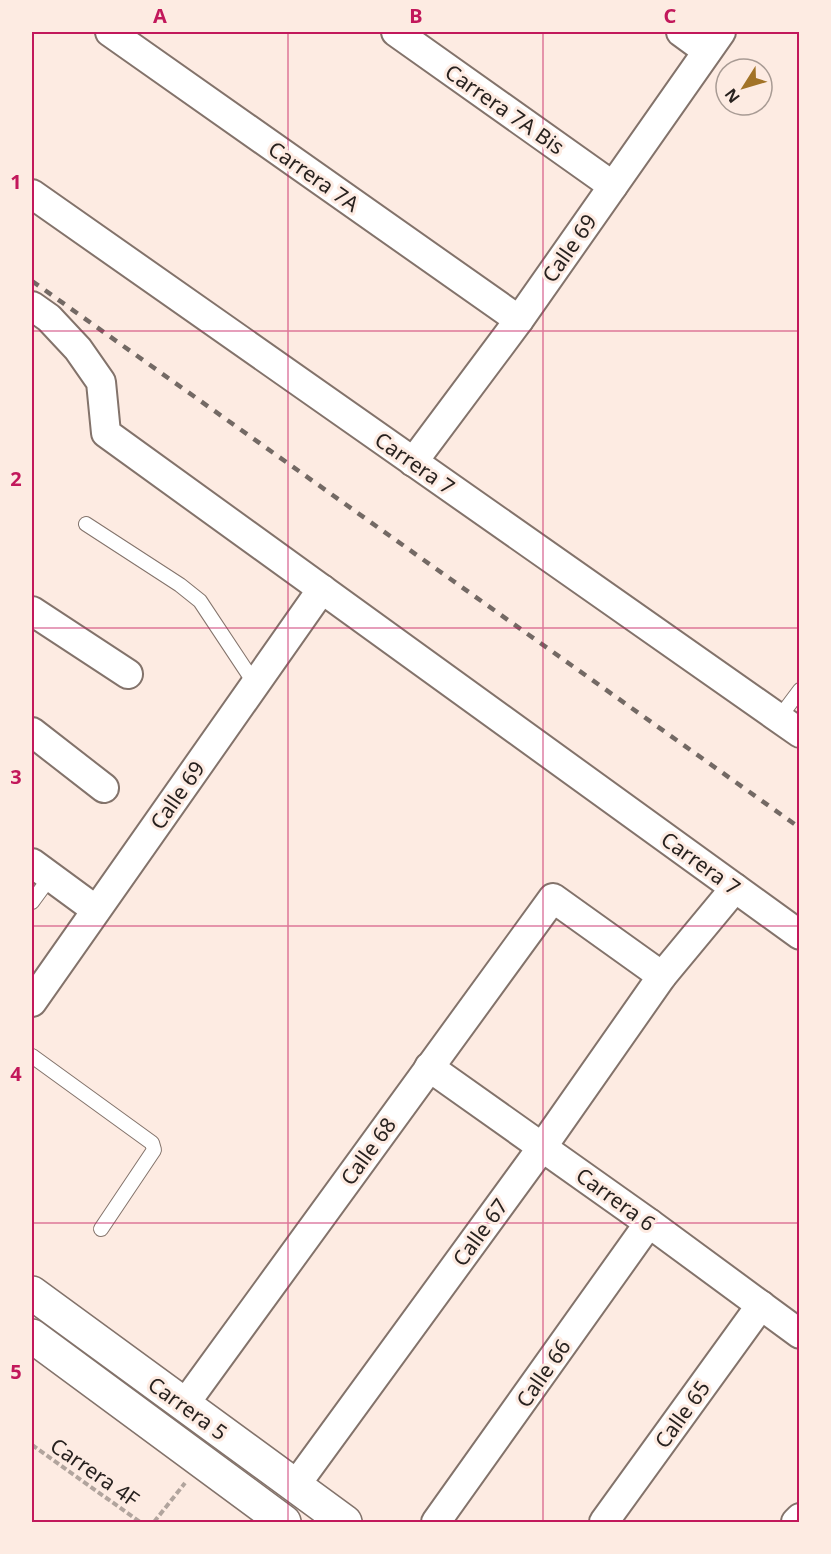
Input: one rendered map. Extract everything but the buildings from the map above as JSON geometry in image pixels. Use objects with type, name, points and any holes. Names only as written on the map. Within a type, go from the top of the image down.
[{"type":"main road","name":"Carrera 5","points":[[32,1293],[345,1522]]},
{"type":"main road","name":"Carrera 5","points":[[32,1336],[284,1522]]},
{"type":"street","name":"Carrera 7A","points":[[110,32],[519,320]]},
{"type":"street","name":"Carrera 7A Bis","points":[[396,32],[614,186]]},
{"type":"street","points":[[681,32],[714,41]]},
{"type":"street","name":"Calle 69","points":[[413,462],[519,320],[714,41]]},
{"type":"street","name":"Carrera 7","points":[[32,194],[789,725]]},
{"type":"street","name":"Carrera 7","points":[[32,306],[49,318],[102,382],[106,433],[800,935]]},
{"type":"street","name":"Calle 69","points":[[32,1002],[322,588]]},
{"type":"street","points":[[32,611],[128,674]]},
{"type":"street","points":[[32,732],[104,788]]},
{"type":"street","points":[[41,869],[96,910]]},
{"type":"street","name":"Calle 67","points":[[295,1486],[543,1146],[662,976],[735,888]]},
{"type":"street","name":"Calle 68","points":[[184,1405],[553,898],[662,976]]},
{"type":"street","name":"Carrera 6","points":[[429,1067],[649,1222],[800,1334]]},
{"type":"street","name":"Calle 66","points":[[436,1522],[649,1222]]},
{"type":"street","name":"Calle 65","points":[[604,1522],[761,1305]]},
{"type":"street","points":[[796,1522],[800,1518]]},
{"type":"lane","points":[[86,524],[180,585],[200,601],[255,684]]},
{"type":"lane","points":[[789,725],[800,690]]},
{"type":"lane","points":[[32,902],[41,869]]},
{"type":"lane","points":[[32,1056],[152,1143],[154,1150],[101,1229]]},
{"type":"path","name":"Carrera 4F","points":[[32,1445],[140,1522]]},
{"type":"path","points":[[154,1522],[192,1475]]},
{"type":"railway","points":[[32,281],[800,828]]}]
